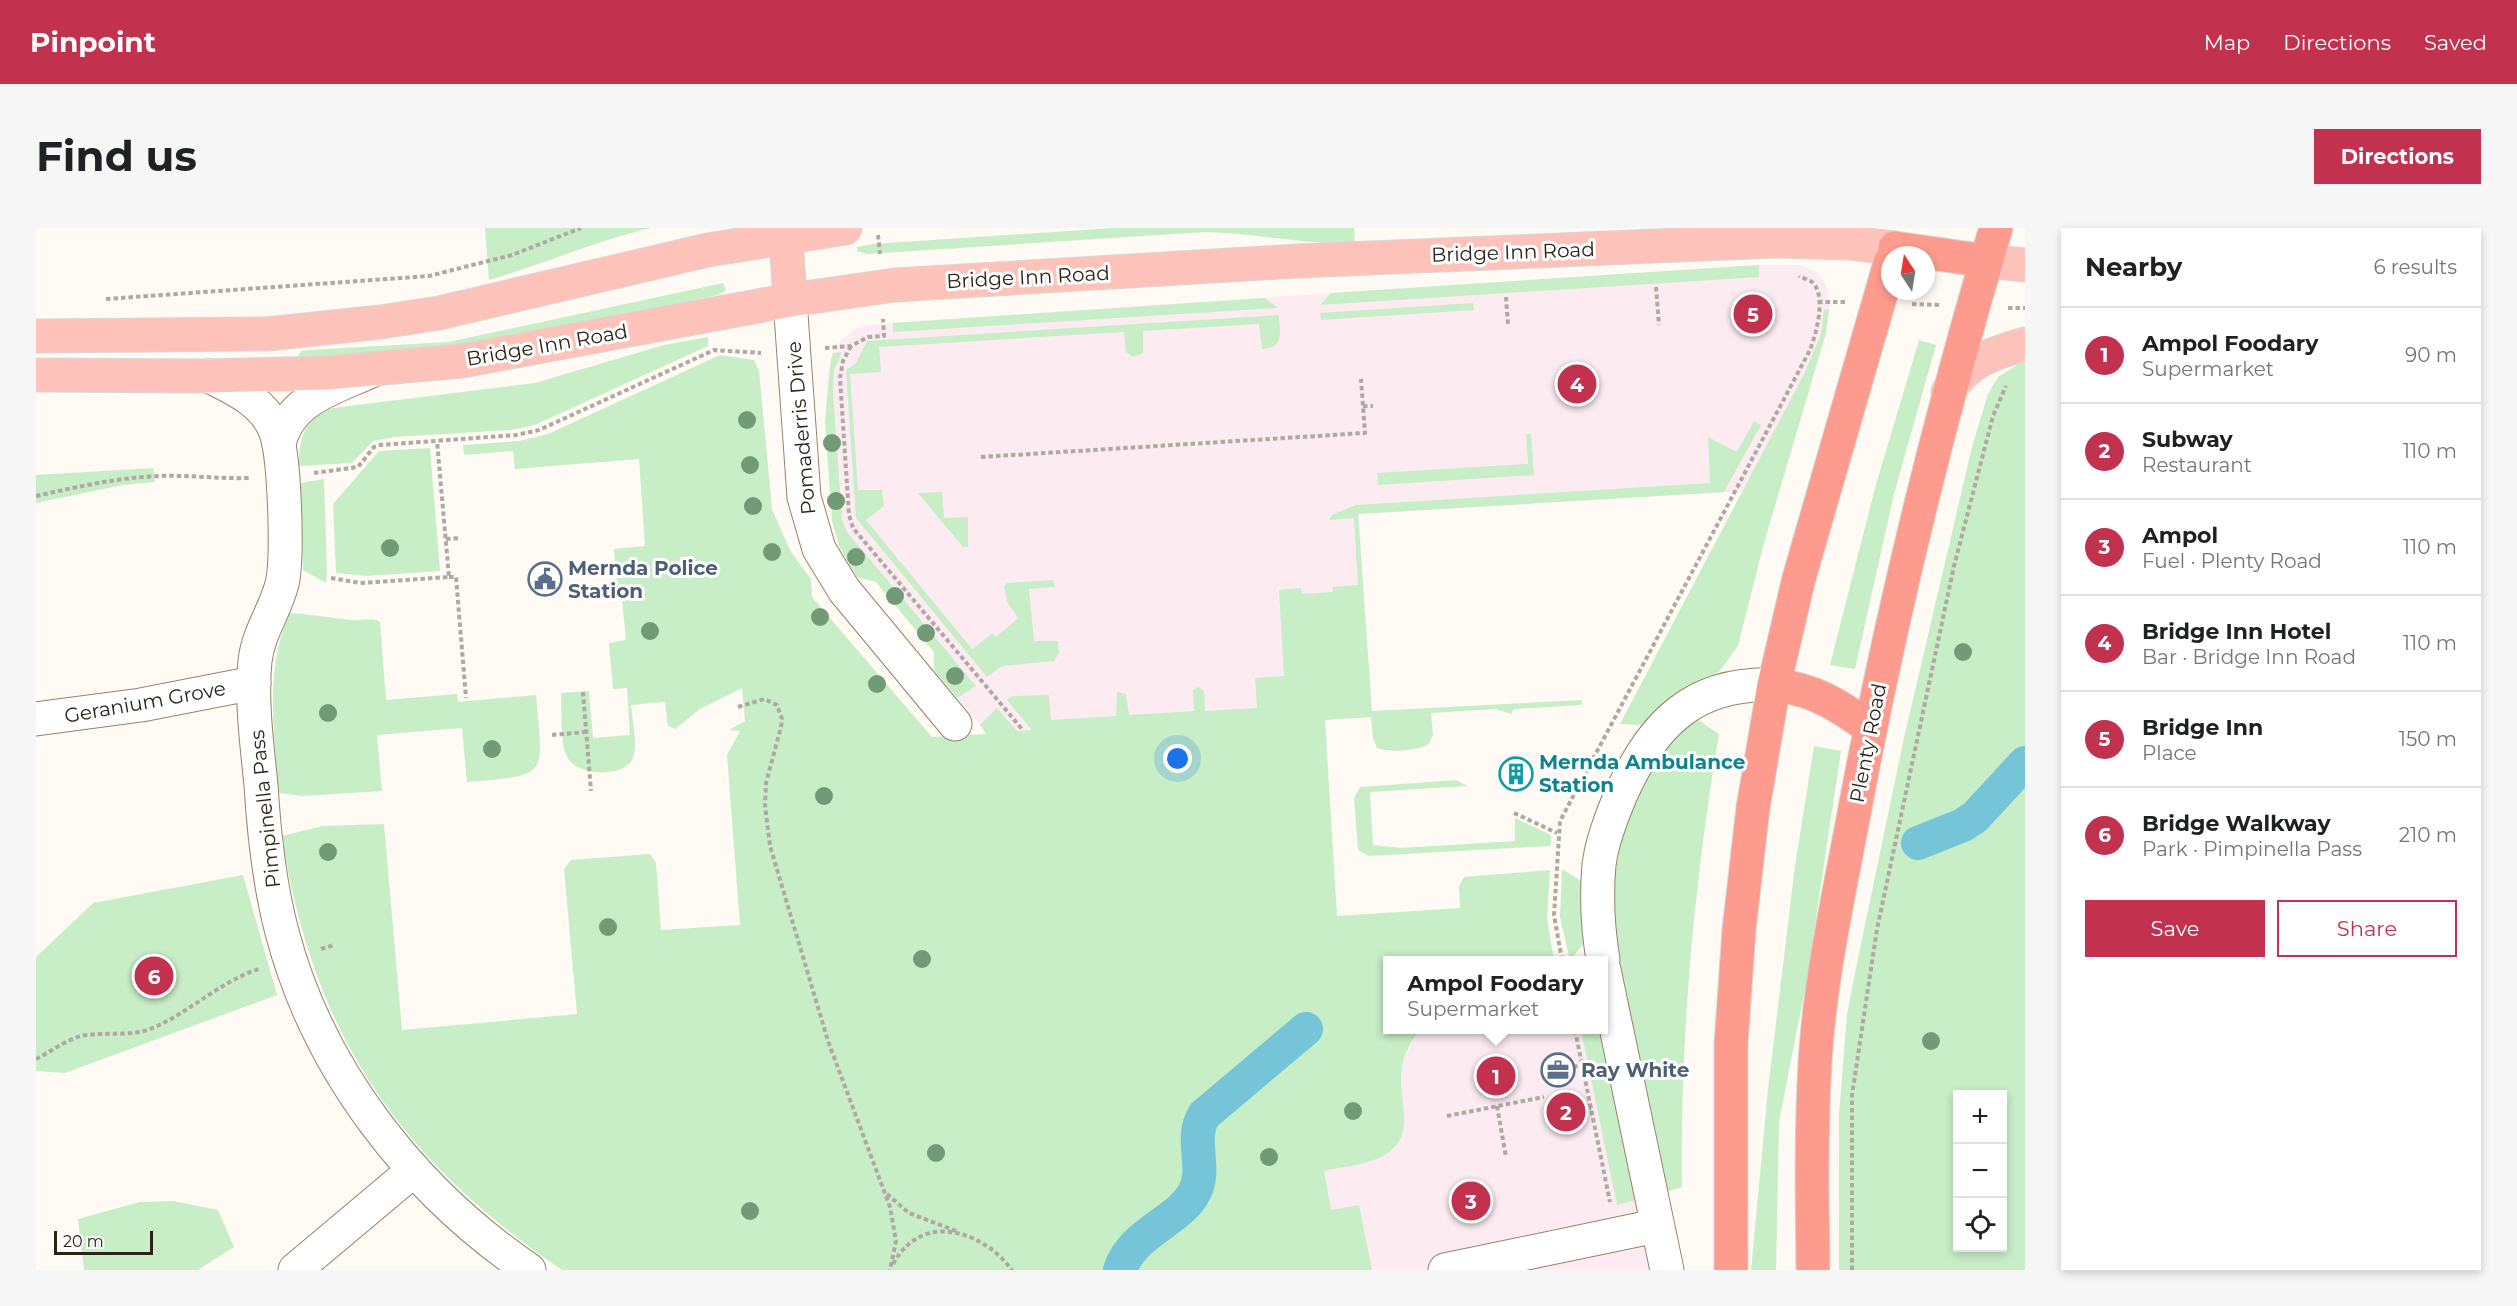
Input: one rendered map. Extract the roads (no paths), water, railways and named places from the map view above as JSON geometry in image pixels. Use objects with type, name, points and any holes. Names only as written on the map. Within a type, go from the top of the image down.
[{"type":"highway","name":"Plenty Road","points":[[1813,1270],[1812,1148],[1818,1029],[1830,945],[1870,728],[1907,555],[1948,392],[1996,228]]},
{"type":"highway","name":"Bridge Inn Road","points":[[1935,254],[1986,261]]},
{"type":"highway","points":[[1731,1270],[1729,1113],[1734,988],[1754,808],[1774,685],[1798,578],[1881,292]]},
{"type":"highway","points":[[1774,685],[1797,687],[1819,695],[1870,728]]},
{"type":"main road","points":[[36,336],[207,336],[324,330],[439,313],[786,233],[844,228]]},
{"type":"main road","points":[[786,233],[790,300]]},
{"type":"main road","name":"Bridge Inn Road","points":[[36,375],[326,374],[462,361],[790,300],[895,285],[1298,261],[1775,241],[1849,243],[1881,247]]},
{"type":"main road","name":"Bridge Inn Road","points":[[1986,261],[2025,266]]},
{"type":"main road","points":[[1948,392],[1968,366],[1993,354],[2025,344]]},
{"type":"street","name":"Pomaderris Drive","points":[[790,300],[804,497],[819,549],[844,590],[955,724]]},
{"type":"street","name":"Pimpinella Pass","points":[[279,444],[287,421],[303,404],[374,369]]},
{"type":"street","name":"Pimpinella Pass","points":[[209,376],[245,396],[264,411],[275,430],[279,444],[285,544],[284,577],[261,634],[254,683],[266,848],[276,906],[291,959],[314,1019],[344,1076],[386,1137],[414,1170],[477,1231],[529,1270]]},
{"type":"street","name":"Geranium Grove","points":[[36,719],[141,705],[254,683]]},
{"type":"street","points":[[1603,956],[1597,902],[1599,863],[1616,807],[1643,750],[1657,730],[1690,705],[1738,686],[1774,685]]},
{"type":"street","points":[[1608,990],[1667,1270]]},
{"type":"street","points":[[295,1270],[414,1170]]},
{"type":"street","points":[[1445,1270],[1656,1226]]},
{"type":"waterway","points":[[1918,843],[1963,825],[1975,817],[2025,763]]},
{"type":"waterway","points":[[1120,1270],[1126,1257],[1135,1246],[1179,1211],[1195,1191],[1199,1172],[1198,1134],[1204,1115],[1306,1029]]},
{"type":"place","name":"Bridge Inn","points":[[1753,314]]},
{"type":"place","name":"Bridge Inn Hotel","points":[[1577,384]]},
{"type":"place","name":"Mernda Police Station","points":[[545,579]]},
{"type":"place","name":"Mernda Ambulance Station","points":[[1516,774]]},
{"type":"place","name":"Bridge Walkway","points":[[154,976]]},
{"type":"place","name":"Ray White","points":[[1558,1070]]},
{"type":"place","name":"Ampol Foodary","points":[[1496,1076]]},
{"type":"place","name":"Subway","points":[[1566,1112]]},
{"type":"place","name":"Ampol","points":[[1471,1201]]}]
